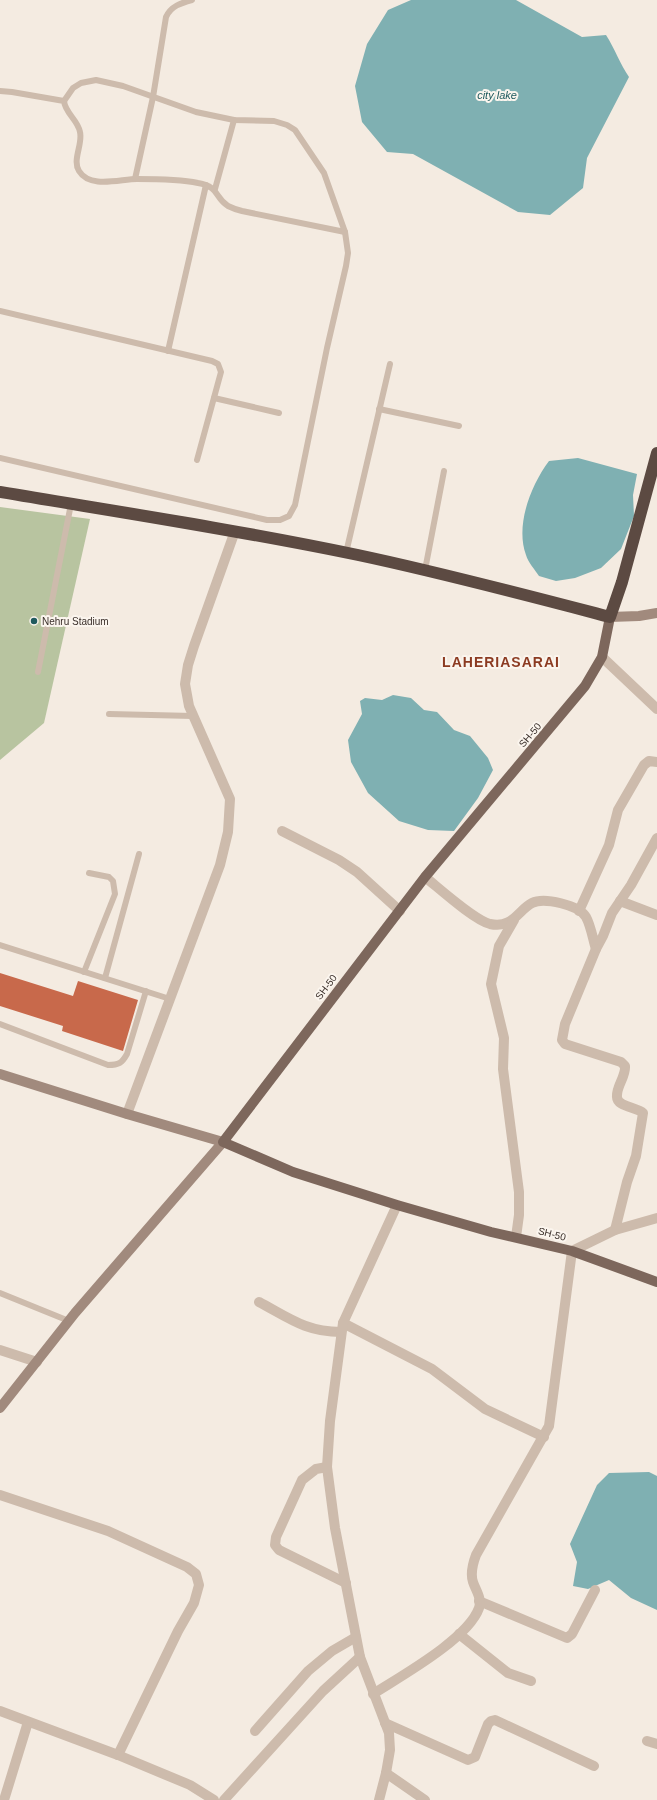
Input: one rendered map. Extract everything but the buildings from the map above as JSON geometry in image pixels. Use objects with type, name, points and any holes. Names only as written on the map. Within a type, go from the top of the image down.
[{"type":"highway","name":"SH-50","points":[[610,617],[622,582],[657,453]]},
{"type":"highway","points":[[0,492],[235,531],[346,553],[425,570],[610,617]]},
{"type":"main road","points":[[610,617],[639,616],[657,613]]},
{"type":"main road","name":"SH-50","points":[[610,617],[602,657],[585,686],[567,710],[425,877],[223,1142],[294,1172],[397,1205],[491,1232],[572,1251],[657,1282]]},
{"type":"main road","points":[[0,1074],[127,1114],[223,1142],[69,1321],[0,1408]]},
{"type":"street","points":[[127,1114],[220,865],[228,832],[230,799],[188,706],[185,684],[188,665],[235,531]]},
{"type":"street","points":[[602,657],[657,709]]},
{"type":"street","points":[[579,911],[609,845],[618,810],[644,765],[649,761],[657,762]]},
{"type":"street","points":[[282,831],[339,860],[357,872],[400,911]]},
{"type":"street","points":[[615,1230],[627,1182],[636,1156],[643,1113],[640,1110],[622,1104],[618,1101],[617,1096],[626,1073],[625,1066],[622,1062],[565,1044],[562,1040],[565,1024],[612,913],[631,885],[657,838]]},
{"type":"street","points":[[425,877],[479,920],[490,924],[514,920]]},
{"type":"street","points":[[516,1238],[519,1215],[519,1192],[503,1069],[504,1038],[491,984],[499,946],[514,920],[532,903],[544,900],[556,902],[579,911],[586,916],[596,949]]},
{"type":"street","points":[[620,901],[657,915]]},
{"type":"street","points":[[379,1800],[390,1750],[389,1733],[360,1657],[335,1528],[328,1466],[330,1421],[342,1328],[397,1205]]},
{"type":"street","points":[[373,1694],[442,1648],[459,1634],[473,1618],[479,1607],[480,1597],[473,1581],[472,1573],[476,1555],[549,1426],[572,1251],[615,1230],[657,1218]]},
{"type":"street","points":[[259,1302],[309,1329],[323,1332],[342,1328],[432,1370],[485,1409],[544,1437]]},
{"type":"street","points":[[0,1350],[37,1362]]},
{"type":"street","points":[[328,1466],[316,1469],[302,1480],[276,1537],[275,1544],[279,1550],[346,1583]]},
{"type":"street","points":[[0,1495],[108,1531],[187,1567],[196,1574],[199,1585],[194,1603],[178,1631],[118,1755]]},
{"type":"street","points":[[479,1601],[567,1638],[572,1634],[595,1590]]},
{"type":"street","points":[[459,1634],[508,1673],[531,1681]]},
{"type":"street","points":[[255,1731],[308,1671],[332,1651],[356,1637]]},
{"type":"street","points":[[224,1800],[323,1691],[360,1657]]},
{"type":"street","points":[[0,1711],[118,1755],[190,1785],[214,1800]]},
{"type":"street","points":[[385,1723],[468,1760],[475,1757],[488,1724],[495,1720],[594,1766]]},
{"type":"street","points":[[4,1800],[28,1722]]},
{"type":"street","points":[[386,1773],[426,1800]]},
{"type":"lane","points":[[135,179],[153,97],[166,17],[169,10],[175,6],[192,0]]},
{"type":"lane","points":[[0,458],[267,520],[280,520],[289,516],[295,505],[327,348],[346,266],[348,253],[345,232],[324,173],[295,130],[287,125],[274,121],[234,120],[196,112],[109,82],[89,80],[73,88],[64,101],[64,107],[78,124],[80,131],[81,139],[77,164],[78,170],[83,176],[104,182],[135,179],[196,182],[215,189],[228,206],[242,211],[345,232]]},
{"type":"lane","points":[[0,92],[12,92],[64,101]]},
{"type":"lane","points":[[215,189],[234,120]]},
{"type":"lane","points":[[168,351],[206,185]]},
{"type":"lane","points":[[0,311],[212,361],[218,364],[221,372],[197,460]]},
{"type":"lane","points":[[346,553],[390,364]]},
{"type":"lane","points":[[214,398],[279,413]]},
{"type":"lane","points":[[379,409],[459,426]]},
{"type":"lane","points":[[425,570],[444,471]]},
{"type":"lane","points":[[38,672],[71,504]]},
{"type":"lane","points":[[109,714],[193,716]]},
{"type":"lane","points":[[105,978],[139,854]]},
{"type":"lane","points":[[84,972],[115,894],[114,881],[109,878],[89,873]]},
{"type":"lane","points":[[0,945],[170,999]]},
{"type":"lane","points":[[0,1024],[108,1065],[116,1065],[122,1062],[127,1054],[146,991]]},
{"type":"lane","points":[[0,1293],[69,1321]]},
{"type":"green space","name":"Nehru Stadium","points":[[0,507],[90,519],[44,723],[0,760]]},
{"type":"water","name":"city lake","points":[[411,0],[516,0],[582,37],[606,35],[629,77],[587,158],[583,188],[550,215],[518,212],[413,154],[387,152],[362,122],[355,86],[367,44],[388,10]]},
{"type":"water","points":[[578,458],[637,474],[633,495],[634,516],[621,549],[601,568],[575,578],[556,581],[539,576],[528,560],[523,543],[522,531],[524,518],[531,493],[549,461]]},
{"type":"water","points":[[393,695],[411,698],[424,710],[437,712],[454,730],[470,736],[488,758],[493,770],[478,798],[454,831],[428,830],[399,821],[368,793],[351,762],[348,740],[362,714],[360,701],[365,698],[382,700]]},
{"type":"water","points":[[649,1472],[657,1476],[657,1610],[631,1598],[609,1580],[588,1589],[573,1586],[577,1562],[570,1544],[597,1485],[609,1473]]},
{"type":"place","name":"Nehru Stadium","points":[[34,621]]},
{"type":"district","name":"LAHERIASARAI","points":[[501,662]]}]
